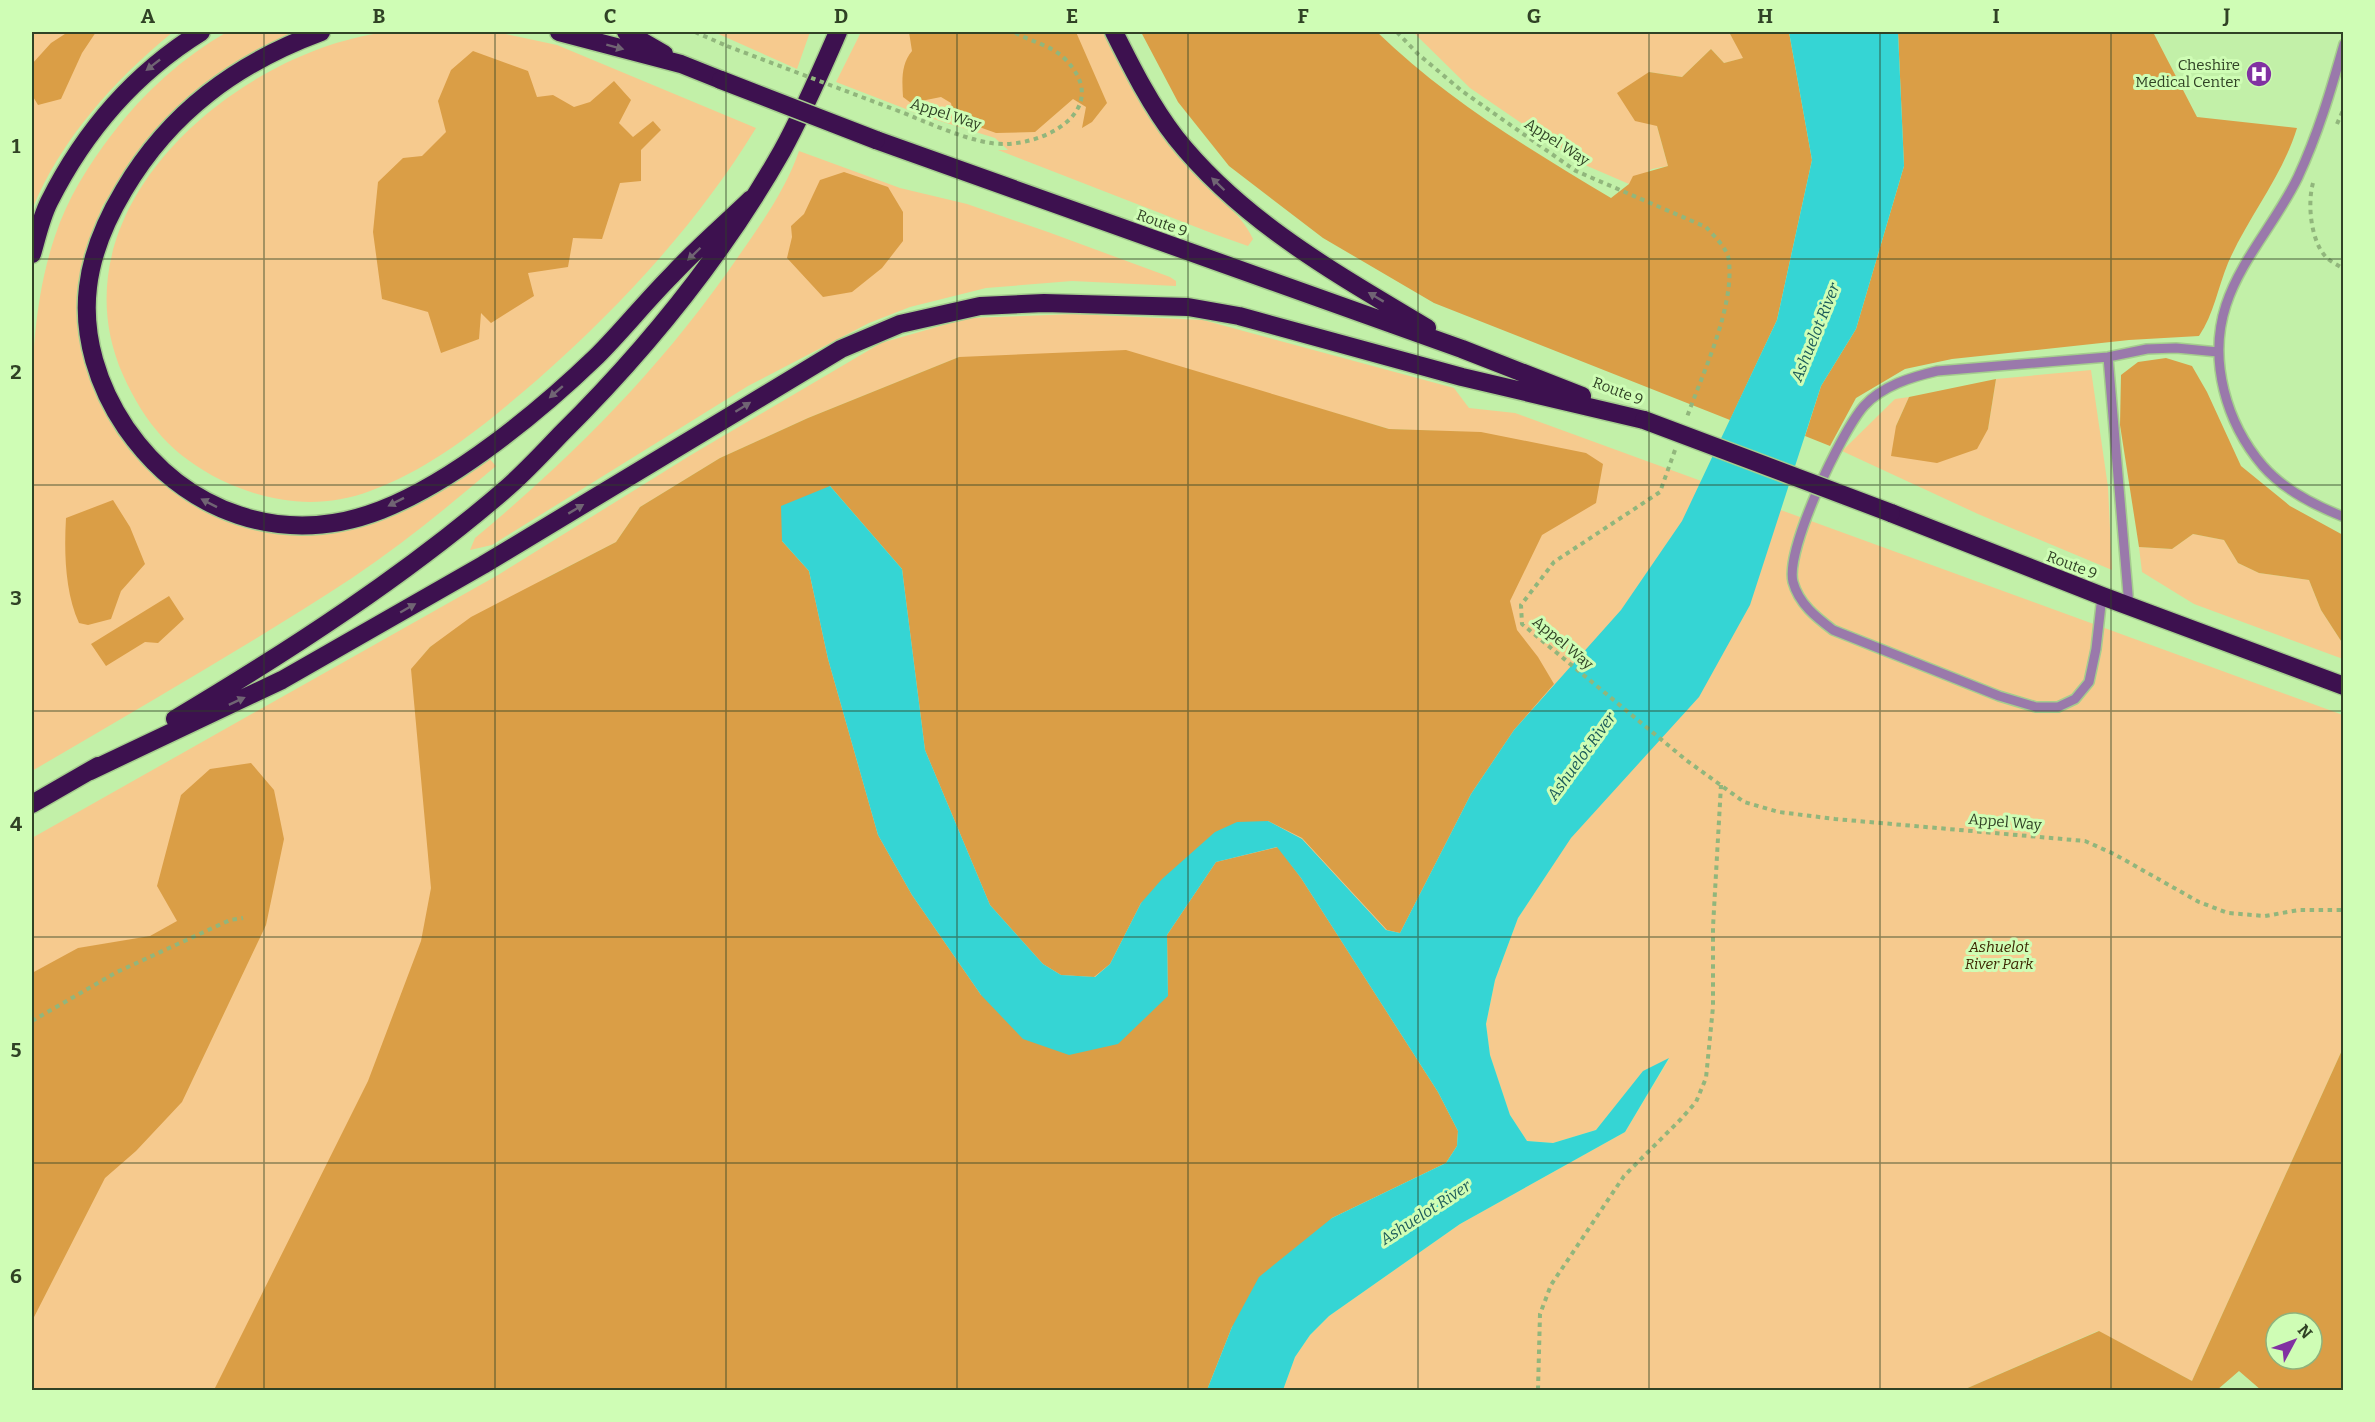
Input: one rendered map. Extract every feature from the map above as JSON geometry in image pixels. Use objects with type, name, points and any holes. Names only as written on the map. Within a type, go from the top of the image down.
[{"type":"highway","points":[[32,254],[48,204],[79,152],[111,106],[141,74],[201,32]]},
{"type":"highway","points":[[321,32],[259,58],[194,103],[171,125],[150,149],[131,178],[111,211],[95,250],[88,288],[88,317],[91,348],[102,385],[118,416],[139,446],[161,470],[189,492],[222,509],[246,518],[310,526],[347,520],[383,509],[430,484],[496,440],[598,355],[673,273],[751,199]]},
{"type":"highway","points":[[559,32],[681,64]]},
{"type":"highway","points":[[626,32],[681,64]]},
{"type":"highway","points":[[32,804],[211,698],[353,604],[435,545],[509,486],[630,363],[694,284],[782,150],[838,32]]},
{"type":"highway","points":[[1114,32],[1142,88],[1176,138],[1217,183],[1261,221],[1315,260],[1462,349]]},
{"type":"highway","name":"Route 9","points":[[681,64],[876,140],[1462,349],[2102,596],[2343,686]]},
{"type":"highway","points":[[90,771],[282,680],[483,565],[841,349],[900,324],[955,310],[980,306],[1044,303],[1188,307],[1239,316],[1462,376],[1644,420]]},
{"type":"lane","points":[[2343,44],[2313,144],[2296,180],[2234,286],[2226,305],[2218,352],[2223,390],[2232,416],[2247,445],[2265,468],[2294,491],[2323,509],[2343,517]]},
{"type":"lane","points":[[2102,596],[2096,650],[2089,682],[2075,699],[2058,707],[2036,707],[1999,696],[1833,630],[1813,615],[1797,594],[1792,580],[1794,554],[1819,489],[1851,424],[1872,400],[1913,376],[1937,371],[2108,357],[2147,349],[2176,348],[2218,352]]},
{"type":"lane","points":[[2108,357],[2129,606]]},
{"type":"path","name":"Appel Way","points":[[695,32],[958,134],[1004,144],[1044,138],[1054,133],[1080,107],[1082,94],[1076,72],[1055,51],[1014,32]]},
{"type":"path","name":"Appel Way","points":[[1397,32],[1418,54],[1462,91],[1576,171],[1706,227],[1720,243],[1729,259],[1724,314],[1684,425]]},
{"type":"path","points":[[2332,134],[2343,108]]},
{"type":"path","points":[[2314,178],[2310,205],[2320,248],[2327,259],[2343,269]]},
{"type":"path","name":"Appel Way","points":[[1676,447],[1660,492],[1554,562],[1521,605],[1522,624],[1686,760],[1744,802],[1779,812],[1834,819],[2085,841],[2114,854],[2178,891],[2228,913],[2265,916],[2299,910],[2343,910]]},
{"type":"path","points":[[1538,1390],[1540,1314],[1551,1285],[1624,1176],[1682,1119],[1696,1102],[1706,1078],[1713,1007],[1713,927],[1720,785]]},
{"type":"path","points":[[32,1021],[117,972],[230,920],[243,918]]},
{"type":"green space","points":[[32,32],[173,32],[130,70],[91,112],[58,159],[32,210]]},
{"type":"green space","points":[[227,32],[299,32],[256,51],[214,78],[172,114],[137,153],[102,207],[87,248],[81,289],[105,408],[230,517],[335,528],[487,456],[496,466],[408,538],[352,578],[233,652],[32,771],[32,404],[35,336],[46,269],[55,236],[72,195],[87,169],[113,133],[165,77],[210,42]]},
{"type":"green space","points":[[386,32],[496,32],[557,45],[756,128],[709,197],[656,262],[568,352],[499,412],[458,443],[416,470],[370,491],[332,501],[276,499],[239,488],[204,471],[162,437],[141,409],[123,375],[107,313],[112,254],[134,199],[170,149],[217,106],[271,71],[328,46]]},
{"type":"green space","points":[[714,32],[810,32],[797,69]]},
{"type":"green space","points":[[861,32],[1107,32],[1135,86],[1166,137],[1199,179],[1241,219],[1253,239],[1248,246],[1214,234],[998,150],[1008,150],[995,138],[924,116],[836,82]]},
{"type":"green space","points":[[1413,32],[1729,32],[1744,58],[1724,63],[1711,49],[1682,77],[1649,72],[1657,126],[1668,166],[1652,169],[1629,184],[1578,162],[1470,88]]},
{"type":"green space","points":[[799,151],[900,188],[967,204],[1048,232],[1170,277],[1176,281],[1176,286],[1072,281],[986,288],[910,307],[869,323],[748,386],[492,545],[470,550],[475,538],[549,473],[649,372],[709,297],[764,219],[780,193]]},
{"type":"green space","name":"Ashuelot River Park","points":[[1075,314],[1203,320],[1454,388],[1469,408],[1515,413],[2343,715],[2343,1048],[2192,1381],[2098,1331],[1963,1390],[1283,1390],[1295,1357],[1310,1335],[1329,1316],[1460,1224],[1625,1132],[1669,1059],[1643,1072],[1596,1130],[1553,1143],[1527,1141],[1510,1115],[1490,1055],[1486,1024],[1495,980],[1518,918],[1559,856],[1232,1327],[1207,1390],[32,1390],[32,838],[498,575],[691,455],[881,343],[968,318]],"holes":[[[959,357],[1270,394],[1389,429],[1463,432],[1364,483],[413,668],[430,647],[548,577],[616,542],[640,507],[720,458],[808,418]]]},
{"type":"green space","points":[[2091,370],[2108,487],[2112,570],[1978,514],[1842,451],[1895,399],[1909,397],[1896,426],[1988,429],[1996,379]]},
{"type":"green space","points":[[2193,534],[2224,540],[2238,563],[2259,573],[2309,580],[2321,610],[2343,644],[2343,659],[2194,604],[2142,572],[2139,547],[2172,549]]},
{"type":"shaded area","points":[[68,32],[96,32],[82,53],[61,99],[38,105],[32,95],[32,64],[51,43]]},
{"type":"shaded area","points":[[909,32],[1076,32],[1107,103],[1092,122],[1082,128],[1086,107],[1073,99],[1035,132],[996,133],[954,118],[951,103],[941,97],[911,103],[903,97],[902,84],[904,67],[912,51]]},
{"type":"shaded area","points":[[1141,32],[1377,32],[1431,79],[1489,122],[1611,198],[1629,184],[1633,176],[1668,166],[1657,126],[1635,121],[1617,93],[1649,72],[1682,77],[1711,49],[1724,63],[1743,58],[1729,32],[1789,32],[1812,160],[1777,320],[1730,420],[1434,303],[1323,238],[1229,166],[1178,102]]},
{"type":"shaded area","points":[[1898,32],[2153,32],[2197,117],[2297,128],[2283,163],[2236,246],[2212,310],[2199,336],[2129,340],[1952,359],[1905,369],[1856,398],[1830,446],[1805,436],[1821,386],[1856,329],[1904,166]]},
{"type":"shaded area","points":[[473,51],[528,71],[537,97],[553,95],[574,107],[590,102],[614,81],[631,100],[619,123],[633,137],[653,121],[661,130],[641,150],[641,181],[620,183],[602,239],[573,238],[568,267],[528,273],[534,296],[491,323],[481,313],[479,339],[441,353],[428,312],[382,299],[373,232],[378,182],[403,158],[422,156],[446,132],[438,101],[451,70]]},
{"type":"shaded area","points":[[844,172],[888,187],[903,212],[903,241],[882,268],[852,292],[823,297],[787,258],[792,237],[791,226],[804,214],[820,180]]},
{"type":"shaded area","points":[[1126,350],[1389,429],[1481,432],[1586,453],[1603,464],[1596,503],[1542,535],[1510,601],[1517,630],[1538,657],[1554,684],[1514,730],[1471,794],[1400,933],[1387,930],[1302,838],[1268,821],[1141,903],[1110,964],[1094,977],[1061,975],[1043,964],[990,905],[925,750],[902,569],[830,486],[782,541],[809,571],[828,659],[878,835],[912,895],[981,995],[1168,996],[1167,935],[1216,862],[1278,847],[1301,878],[1438,1092],[1458,1131],[1457,1146],[1446,1163],[1332,1218],[1232,1327],[1207,1390],[214,1390],[368,1081],[421,941],[431,888],[411,669],[430,647],[471,617],[616,542],[640,507],[720,458],[808,418],[959,357]]},
{"type":"shaded area","points":[[2166,358],[2192,366],[2207,392],[2241,466],[2290,506],[2343,535],[2343,644],[2321,610],[2309,580],[2259,573],[2238,563],[2224,540],[2193,534],[2172,549],[2139,547],[2120,425],[2121,375],[2138,362]]},
{"type":"shaded area","points":[[1996,379],[1988,429],[1977,449],[1937,463],[1891,456],[1896,426],[1909,397]]},
{"type":"shaded area","points":[[113,500],[130,527],[145,564],[121,591],[111,619],[88,625],[79,623],[74,611],[66,572],[66,518]]},
{"type":"shaded area","points":[[169,596],[184,619],[158,643],[145,642],[106,666],[91,644]]},
{"type":"shaded area","points":[[251,763],[274,790],[284,839],[266,925],[182,1102],[136,1151],[105,1178],[32,1321],[32,973],[78,948],[150,936],[177,921],[157,886],[181,795],[210,769]]},
{"type":"shaded area","points":[[2343,1048],[2343,1390],[2261,1390],[2239,1371],[2217,1390],[1963,1390],[2099,1331],[2192,1381]]},
{"type":"water","name":"Ashuelot River","points":[[1789,32],[1898,32],[1904,166],[1856,329],[1821,386],[1750,605],[1699,697],[1571,838],[1518,918],[1495,980],[1486,1024],[1490,1055],[1510,1115],[1527,1141],[1553,1143],[1596,1130],[1643,1071],[1669,1058],[1625,1132],[1460,1224],[1329,1316],[1310,1335],[1295,1357],[1283,1390],[1207,1390],[1232,1327],[1259,1277],[1332,1218],[1446,1163],[1457,1146],[1458,1131],[1438,1092],[1301,878],[1277,847],[1216,862],[1167,935],[1168,996],[1118,1044],[1069,1055],[1023,1039],[981,995],[912,895],[878,835],[828,659],[809,571],[782,541],[781,506],[830,486],[902,569],[925,750],[990,905],[1043,964],[1061,975],[1095,977],[1110,964],[1141,903],[1162,879],[1215,832],[1237,822],[1268,821],[1302,839],[1386,930],[1400,933],[1471,794],[1514,730],[1621,610],[1682,521],[1777,320],[1812,160]]},
{"type":"place","name":"Cheshire Medical Center","points":[[2259,74]]}]
